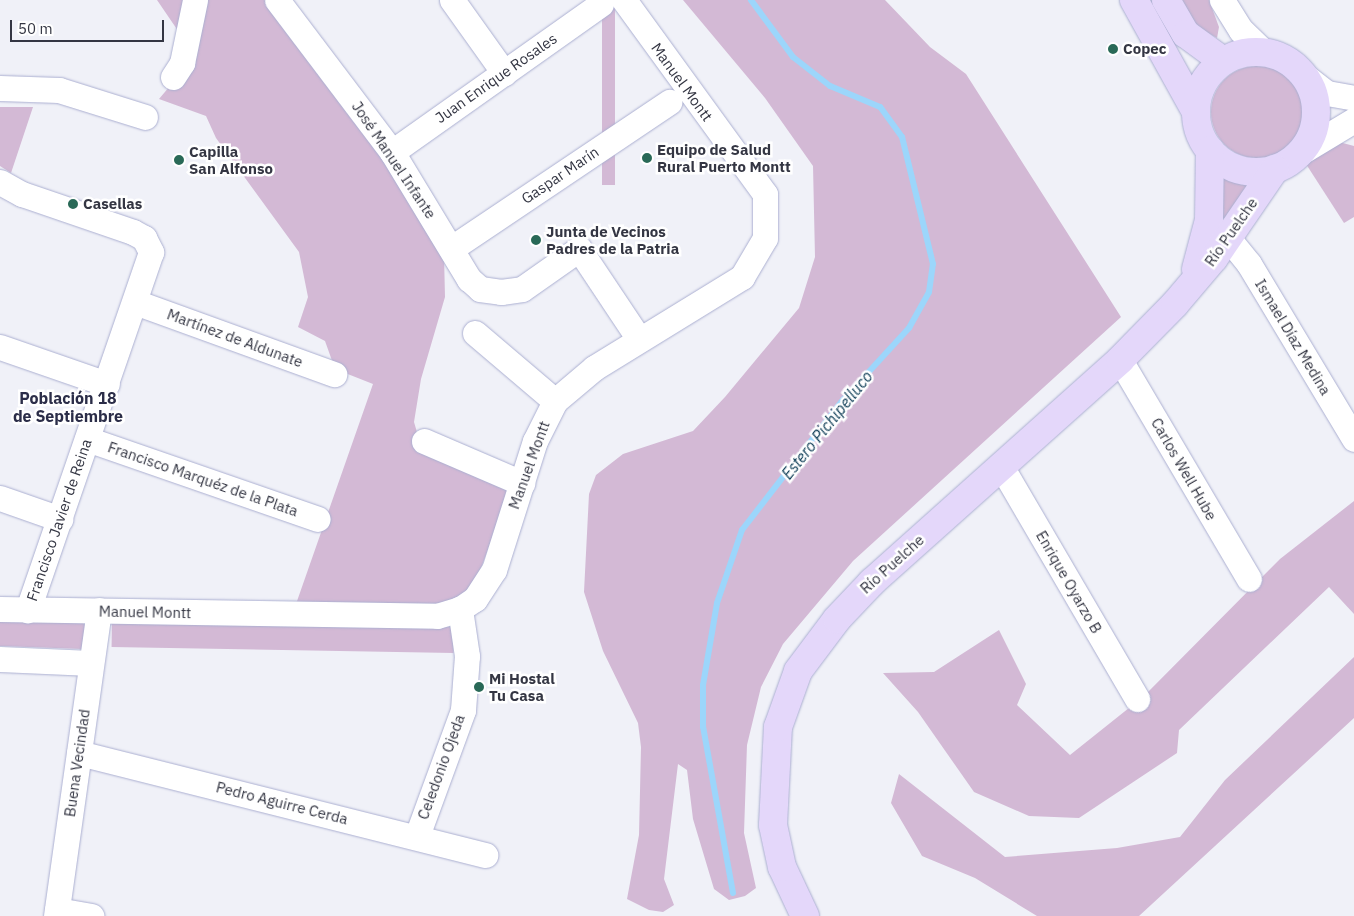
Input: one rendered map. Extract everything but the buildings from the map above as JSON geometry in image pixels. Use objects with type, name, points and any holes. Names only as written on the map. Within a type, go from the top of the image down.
[{"type":"main road","points":[[1134,0],[1196,112],[1210,150],[1226,164],[1245,171],[1275,169],[1301,152],[1316,115],[1305,76],[1287,60],[1264,52],[1227,58],[1204,82],[1196,112]]},
{"type":"main road","points":[[1166,0],[1186,34],[1227,58]]},
{"type":"main road","name":"Río Puelche","points":[[1184,294],[1206,237],[1210,150]]},
{"type":"main road","name":"Río Puelche","points":[[805,916],[782,867],[773,825],[775,747],[792,684],[815,646],[855,598],[1120,360],[1184,294],[1228,238],[1275,169]]},
{"type":"street","points":[[173,77],[182,63],[195,0]]},
{"type":"street","name":"José Manuel Infante","points":[[277,0],[392,152],[452,248],[469,279],[480,288],[501,292],[522,288],[578,249],[639,338]]},
{"type":"street","points":[[452,0],[504,73]]},
{"type":"street","name":"Juan Enrique Rosales","points":[[392,152],[504,73],[613,2]]},
{"type":"street","name":"Manuel Montt","points":[[0,610],[437,616],[460,610],[475,599],[494,570],[522,483],[555,400],[573,382],[639,338],[742,277],[760,252],[767,208],[764,194],[613,2]]},
{"type":"street","points":[[1224,4],[1227,58]]},
{"type":"street","points":[[1224,4],[1264,52]]},
{"type":"street","points":[[1305,76],[1327,93],[1354,98]]},
{"type":"street","points":[[0,88],[59,90],[145,117]]},
{"type":"street","name":"Gaspar Marín","points":[[452,248],[668,102]]},
{"type":"street","points":[[1301,152],[1353,125]]},
{"type":"street","name":"Francisco Javier de Reina","points":[[0,182],[144,238],[149,245],[149,261],[28,610]]},
{"type":"street","name":"Ismael Díaz Medina","points":[[1228,238],[1249,264],[1354,439]]},
{"type":"street","name":"Martínez de Aldunate","points":[[135,302],[334,374]]},
{"type":"street","points":[[475,333],[555,400]]},
{"type":"street","points":[[0,347],[107,384]]},
{"type":"street","name":"Carlos Well Hube","points":[[1120,360],[1248,579]]},
{"type":"street","name":"Francisco Marquéz de la Plata","points":[[87,439],[318,519]]},
{"type":"street","points":[[424,442],[522,483]]},
{"type":"street","name":"Enrique Oyarzo B","points":[[1001,466],[1137,699]]},
{"type":"street","points":[[0,498],[60,519]]},
{"type":"street","name":"Buena Vecindad","points":[[56,913],[99,610]]},
{"type":"street","name":"Celedonio Ojeda","points":[[416,836],[463,710],[467,656],[460,610]]},
{"type":"street","points":[[0,659],[92,662]]},
{"type":"street","name":"Pedro Aguirre Cerda","points":[[79,753],[416,836],[485,855]]},
{"type":"street","points":[[56,913],[91,916]]},
{"type":"shaded area","points":[[157,0],[266,0],[328,76],[444,255],[445,297],[421,379],[414,422],[421,446],[511,488],[477,579],[462,595],[437,605],[296,604],[373,384],[335,369],[325,341],[298,327],[308,297],[299,252],[216,138],[206,116],[159,99],[175,80],[187,44]]},
{"type":"shaded area","points":[[602,0],[615,0],[615,185],[602,185]]},
{"type":"shaded area","points":[[683,0],[885,0],[930,47],[966,74],[1121,317],[853,561],[783,644],[761,687],[747,745],[744,833],[756,888],[745,896],[729,900],[714,889],[693,819],[687,770],[678,764],[664,879],[674,905],[663,912],[649,910],[627,899],[639,835],[641,747],[638,723],[603,651],[584,592],[589,494],[596,475],[623,454],[693,431],[725,397],[799,308],[815,257],[813,166],[765,98]]},
{"type":"shaded area","points":[[1181,0],[1209,0],[1219,27],[1217,38],[1194,25]]},
{"type":"shaded area","points":[[1257,66],[1274,70],[1289,80],[1299,95],[1303,112],[1299,129],[1289,144],[1274,154],[1257,158],[1240,154],[1225,144],[1215,129],[1211,112],[1215,95],[1225,80],[1240,70]]},
{"type":"shaded area","points":[[0,107],[33,107],[11,173],[0,166]]},
{"type":"shaded area","points":[[1339,142],[1354,146],[1354,217],[1344,223],[1306,164]]},
{"type":"shaded area","points":[[1220,173],[1251,183],[1225,218],[1223,218]]},
{"type":"shaded area","points":[[1354,501],[1354,614],[1329,587],[1179,730],[1177,753],[1079,818],[1029,816],[974,792],[918,712],[883,673],[934,672],[999,630],[1026,684],[1017,705],[1070,755],[1144,696],[1280,559]]},
{"type":"shaded area","points":[[0,620],[81,621],[85,625],[82,649],[0,646]]},
{"type":"shaded area","points":[[112,621],[454,627],[453,653],[112,647]]},
{"type":"shaded area","points":[[1354,657],[1354,718],[1139,916],[1037,916],[975,878],[922,856],[891,803],[899,774],[1005,857],[1117,848],[1180,837],[1225,780]]},
{"type":"waterway","name":"Estero Pichipelluco","points":[[733,893],[703,727],[703,685],[717,603],[742,530],[843,400],[909,328],[929,292],[933,264],[902,137],[880,107],[830,86],[793,57],[751,0]]},
{"type":"place","name":"Copec","points":[[1113,49]]},
{"type":"place","name":"Equipo de Salud Rural Puerto Montt","points":[[647,158]]},
{"type":"place","name":"Capilla San Alfonso","points":[[179,160]]},
{"type":"place","name":"Casellas","points":[[73,204]]},
{"type":"place","name":"Junta de Vecinos Padres de la Patria","points":[[536,240]]},
{"type":"place","name":"Mi Hostal Tu Casa","points":[[479,687]]},
{"type":"district","name":"Población 18 de Septiembre","points":[[68,407]]}]
